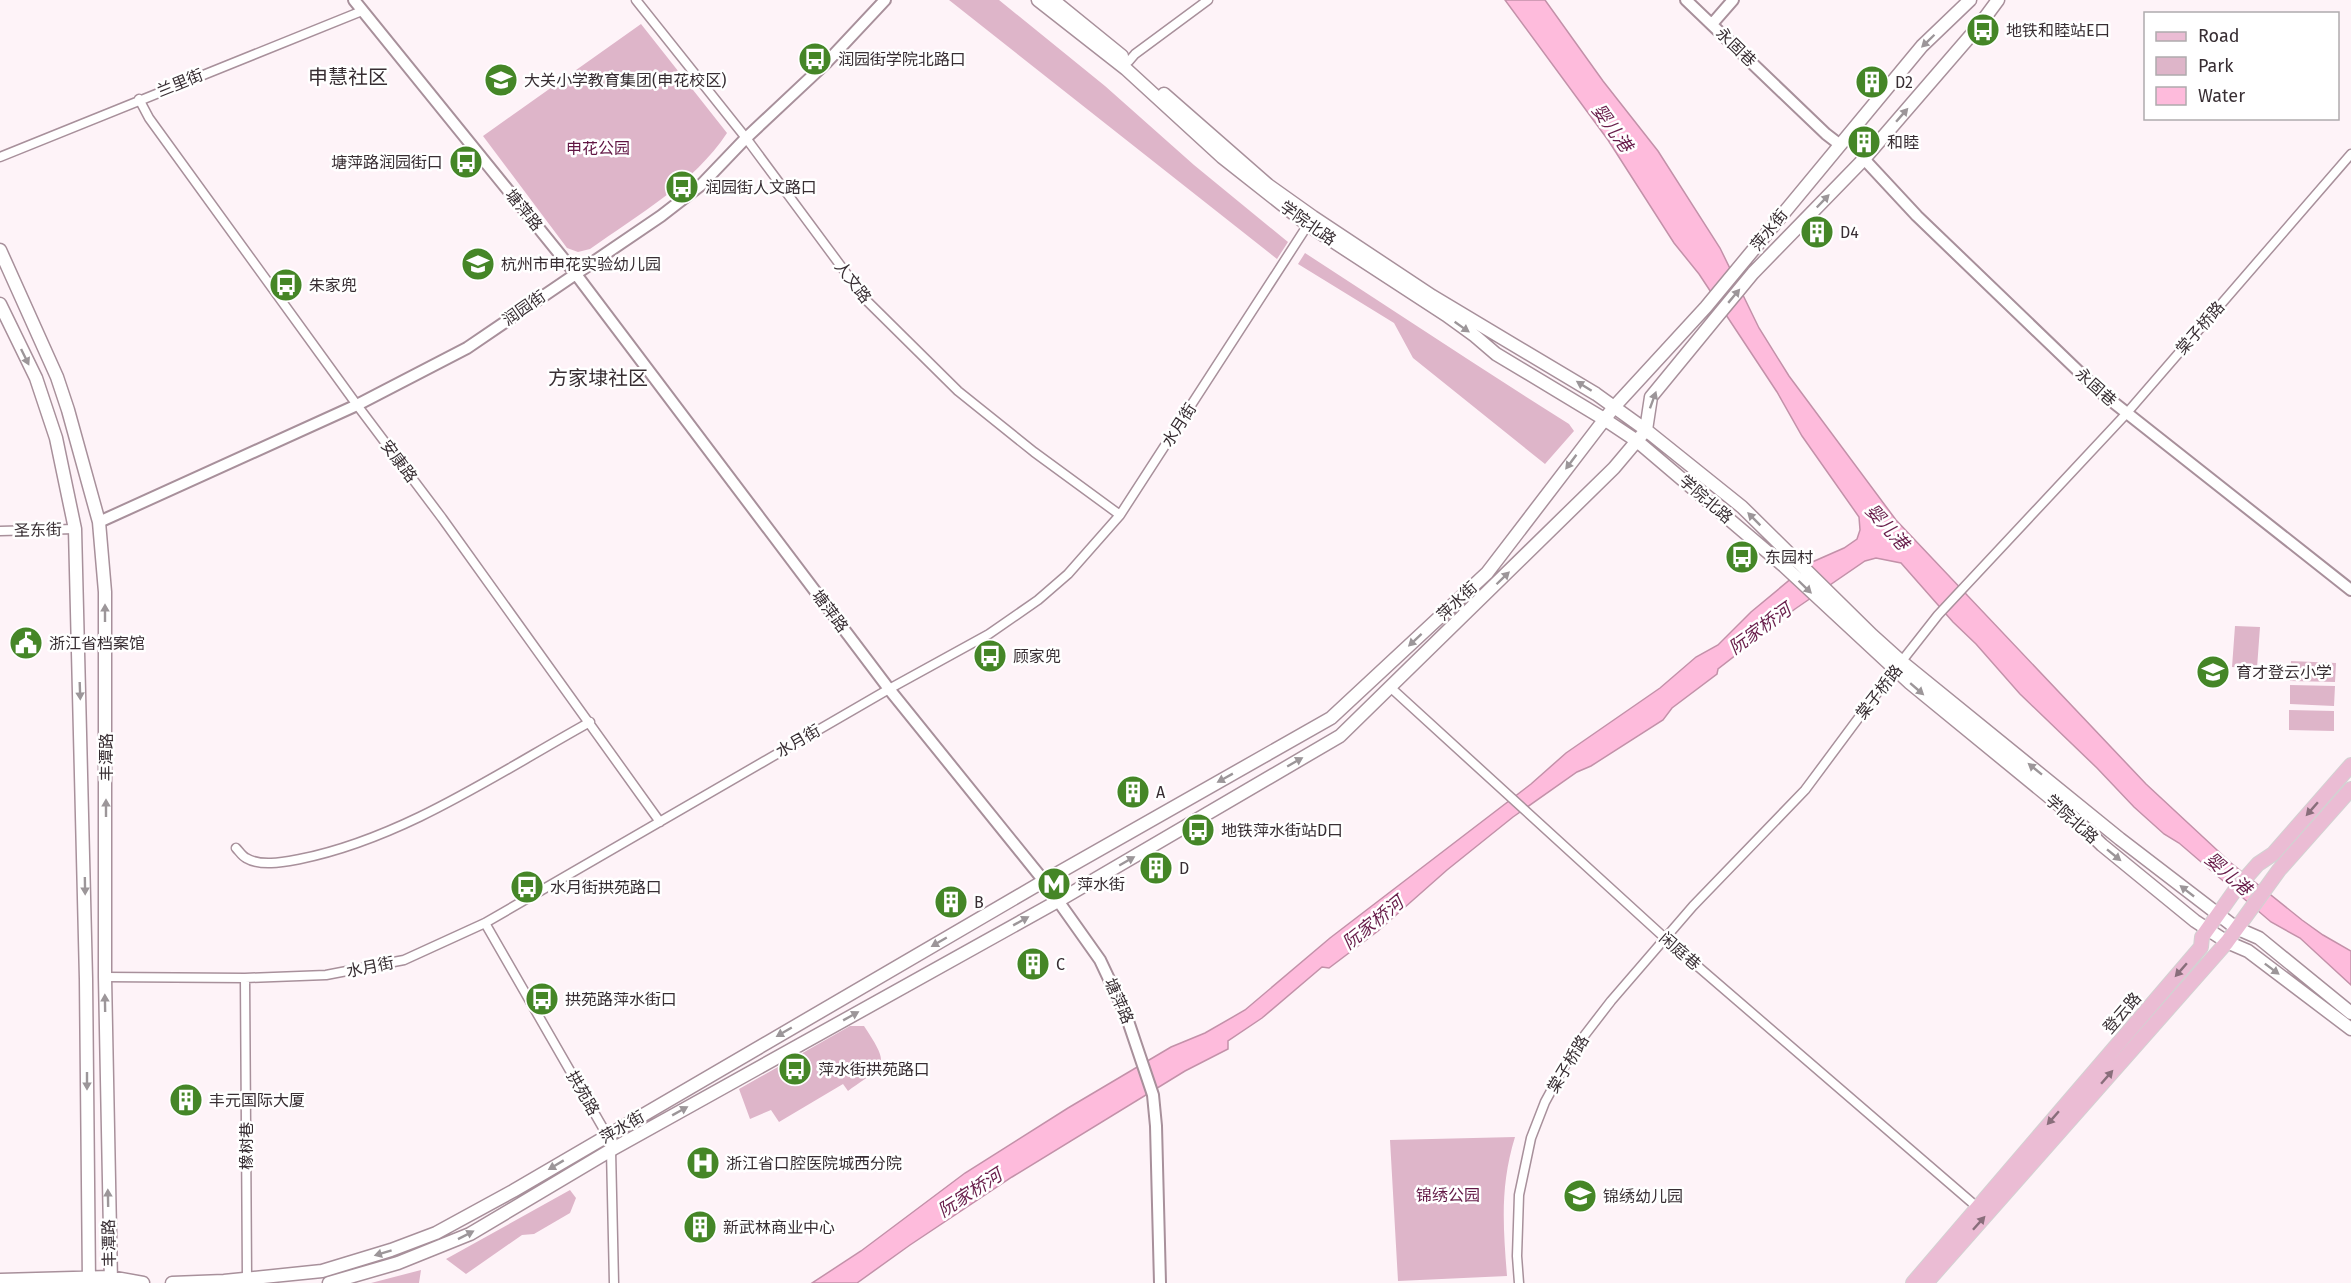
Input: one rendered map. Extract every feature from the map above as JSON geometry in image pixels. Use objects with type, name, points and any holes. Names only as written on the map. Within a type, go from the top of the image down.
[{"type":"main road","name":"学院北路","points":[[1038,0],[1126,69],[1222,158],[1446,315],[1496,354],[1637,441],[1789,563],[1899,666],[2070,814],[2102,845],[2195,921],[2227,942],[2248,951],[2351,1029]]},
{"type":"main road","name":"学院北路","points":[[1053,0],[1129,61],[1224,148],[1311,221],[1432,296],[1496,332],[1614,407],[1742,507],[1789,563]]},
{"type":"main road","name":"萍水街","points":[[172,1283],[247,1279],[322,1271],[391,1250],[435,1233],[513,1191],[1044,881],[1331,718],[1487,573],[1614,407],[1706,307],[1922,46],[1970,0]]},
{"type":"main road","name":"萍水街","points":[[329,1283],[398,1263],[470,1234],[611,1150],[1058,901],[1340,736],[1614,468],[1646,430],[1651,397],[1715,319],[1753,273],[1864,159],[1978,27],[1998,0]]},
{"type":"main road","name":"丰潭路","points":[[0,250],[35,323],[57,376],[99,522],[105,592],[105,977],[110,1280]]},
{"type":"main road","name":"丰潭路","points":[[0,304],[36,378],[56,438],[75,529],[86,967],[89,1280]]},
{"type":"main road","name":"学院北路","points":[[1899,666],[2236,928],[2259,938],[2351,1013]]},
{"type":"main road","name":"登云路","points":[[1913,1283],[2201,947],[2202,936],[2236,888],[2258,864],[2273,854],[2351,765]]},
{"type":"main road","name":"登云路","points":[[1926,1283],[2227,942],[2254,901],[2279,870],[2351,789]]},
{"type":"main road","points":[[0,1280],[110,1280],[144,1283]]},
{"type":"street","name":"塘萍路","points":[[354,0],[575,273],[889,689],[1044,881],[1100,960],[1126,1015],[1153,1095],[1160,1283]]},
{"type":"street","name":"人文路","points":[[636,0],[746,138],[866,300],[958,391],[1034,452],[1120,515]]},
{"type":"street","name":"润园街","points":[[99,522],[357,405],[467,348],[661,216],[695,189],[826,63],[885,0]]},
{"type":"street","points":[[1129,61],[1135,54],[1208,0]]},
{"type":"street","name":"永固巷","points":[[1686,0],[1839,144]]},
{"type":"street","points":[[1712,24],[1733,0]]},
{"type":"street","name":"兰里街","points":[[0,156],[362,10]]},
{"type":"street","name":"安康路","points":[[139,99],[156,128],[442,518],[660,822]]},
{"type":"street","name":"棠子桥路","points":[[1520,1283],[1517,1256],[1519,1195],[1531,1138],[1545,1102],[1574,1049],[1611,1001],[1693,906],[1805,790],[1938,615],[2126,414],[2351,154]]},
{"type":"street","name":"永固巷","points":[[1864,159],[1917,216],[2126,414],[2351,591]]},
{"type":"street","name":"水月街","points":[[105,977],[245,978],[326,975],[404,960],[485,923],[889,689],[989,634],[1038,600],[1068,574],[1120,515],[1311,221]]},
{"type":"street","name":"圣东街","points":[[0,531],[75,529]]},
{"type":"street","name":"闲庭巷","points":[[1390,687],[1666,939],[1977,1207]]},
{"type":"street","points":[[236,848],[246,858],[261,862],[283,862],[322,854],[382,835],[418,818],[590,722]]},
{"type":"street","name":"拱苑路","points":[[485,923],[607,1135],[611,1150],[614,1283]]},
{"type":"street","name":"橡树巷","points":[[245,978],[247,1279]]},
{"type":"green space","points":[[949,0],[999,0],[1105,86],[1194,165],[1288,242],[1277,259]]},
{"type":"green space","name":"申花公园","points":[[641,24],[727,133],[714,151],[682,183],[590,249],[578,252],[567,248],[483,136]]},
{"type":"green space","points":[[1305,253],[1569,424],[1574,431],[1545,464],[1413,358],[1394,323],[1298,264]]},
{"type":"green space","points":[[2235,626],[2260,627],[2257,668],[2232,667]]},
{"type":"green space","points":[[2291,661],[2336,663],[2335,682],[2290,681]]},
{"type":"green space","points":[[2290,685],[2335,686],[2334,706],[2290,704]]},
{"type":"green space","points":[[2289,710],[2334,711],[2334,731],[2289,730]]},
{"type":"green space","points":[[850,1026],[864,1026],[873,1039],[881,1057],[877,1069],[848,1091],[843,1084],[779,1122],[771,1110],[750,1119],[739,1089]]},
{"type":"green space","name":"锦绣公园","points":[[1515,1137],[1505,1189],[1507,1276],[1398,1281],[1390,1140]]},
{"type":"green space","points":[[570,1190],[576,1198],[570,1213],[534,1234],[522,1235],[466,1274],[446,1259]]},
{"type":"green space","points":[[421,1270],[419,1283],[371,1283]]},
{"type":"water","points":[[1505,0],[1545,0],[1603,81],[1658,151],[1720,248],[1759,328],[1789,376],[1896,520],[2146,784],[2231,863],[2302,920],[2351,951],[2351,985],[2300,938],[2271,922],[2134,807],[2020,694],[1901,563],[1876,558],[1865,561],[1795,609],[1718,669],[1717,674],[1672,708],[1663,720],[1591,766],[1577,772],[1513,817],[1447,870],[1378,931],[1329,968],[1322,967],[1262,1018],[1228,1041],[1228,1049],[1185,1071],[1012,1177],[857,1283],[812,1283],[861,1251],[965,1173],[1068,1108],[1171,1047],[1205,1033],[1245,1010],[1330,938],[1531,784],[1566,753],[1660,688],[1696,657],[1718,645],[1751,612],[1810,563],[1844,548],[1857,539],[1860,530],[1859,517],[1802,436],[1777,392],[1699,274],[1674,243],[1608,140]]},
{"type":"place","name":"地铁和睦站E口","points":[[1983,30]]},
{"type":"place","name":"润园街学院北路口","points":[[815,59]]},
{"type":"place","name":"大关小学教育集团(申花校区)","points":[[501,80]]},
{"type":"place","name":"D2","points":[[1872,82]]},
{"type":"place","name":"和睦","points":[[1864,142]]},
{"type":"place","name":"塘萍路润园街口","points":[[466,162]]},
{"type":"place","name":"润园街人文路口","points":[[682,187]]},
{"type":"place","name":"D4","points":[[1817,232]]},
{"type":"place","name":"杭州市申花实验幼儿园","points":[[478,264]]},
{"type":"place","name":"朱家兜","points":[[286,285]]},
{"type":"place","name":"东园村","points":[[1742,557]]},
{"type":"place","name":"浙江省档案馆","points":[[26,643]]},
{"type":"place","name":"顾家兜","points":[[990,656]]},
{"type":"place","name":"育才登云小学","points":[[2213,672]]},
{"type":"place","name":"A","points":[[1133,792]]},
{"type":"place","name":"地铁萍水街站D口","points":[[1198,830]]},
{"type":"place","name":"D","points":[[1156,868]]},
{"type":"place","name":"萍水街","points":[[1054,884]]},
{"type":"place","name":"水月街拱苑路口","points":[[527,887]]},
{"type":"place","name":"B","points":[[951,902]]},
{"type":"place","name":"C","points":[[1033,964]]},
{"type":"place","name":"拱苑路萍水街口","points":[[542,999]]},
{"type":"place","name":"萍水街拱苑路口","points":[[795,1069]]},
{"type":"place","name":"丰元国际大厦","points":[[186,1100]]},
{"type":"place","name":"浙江省口腔医院城西分院","points":[[703,1163]]},
{"type":"place","name":"锦绣幼儿园","points":[[1580,1196]]},
{"type":"place","name":"新武林商业中心","points":[[700,1227]]},
{"type":"district","name":"申慧社区","points":[[348,77]]},
{"type":"district","name":"方家埭社区","points":[[598,378]]},
{"type":"water label","name":"婴儿港","points":[[1612,128]]},
{"type":"water label","name":"婴儿港","points":[[1887,527]]},
{"type":"water label","name":"阮家桥河","points":[[1760,629]]},
{"type":"water label","name":"婴儿港","points":[[2228,874]]},
{"type":"water label","name":"阮家桥河","points":[[1373,923]]},
{"type":"water label","name":"阮家桥河","points":[[970,1193]]}]
